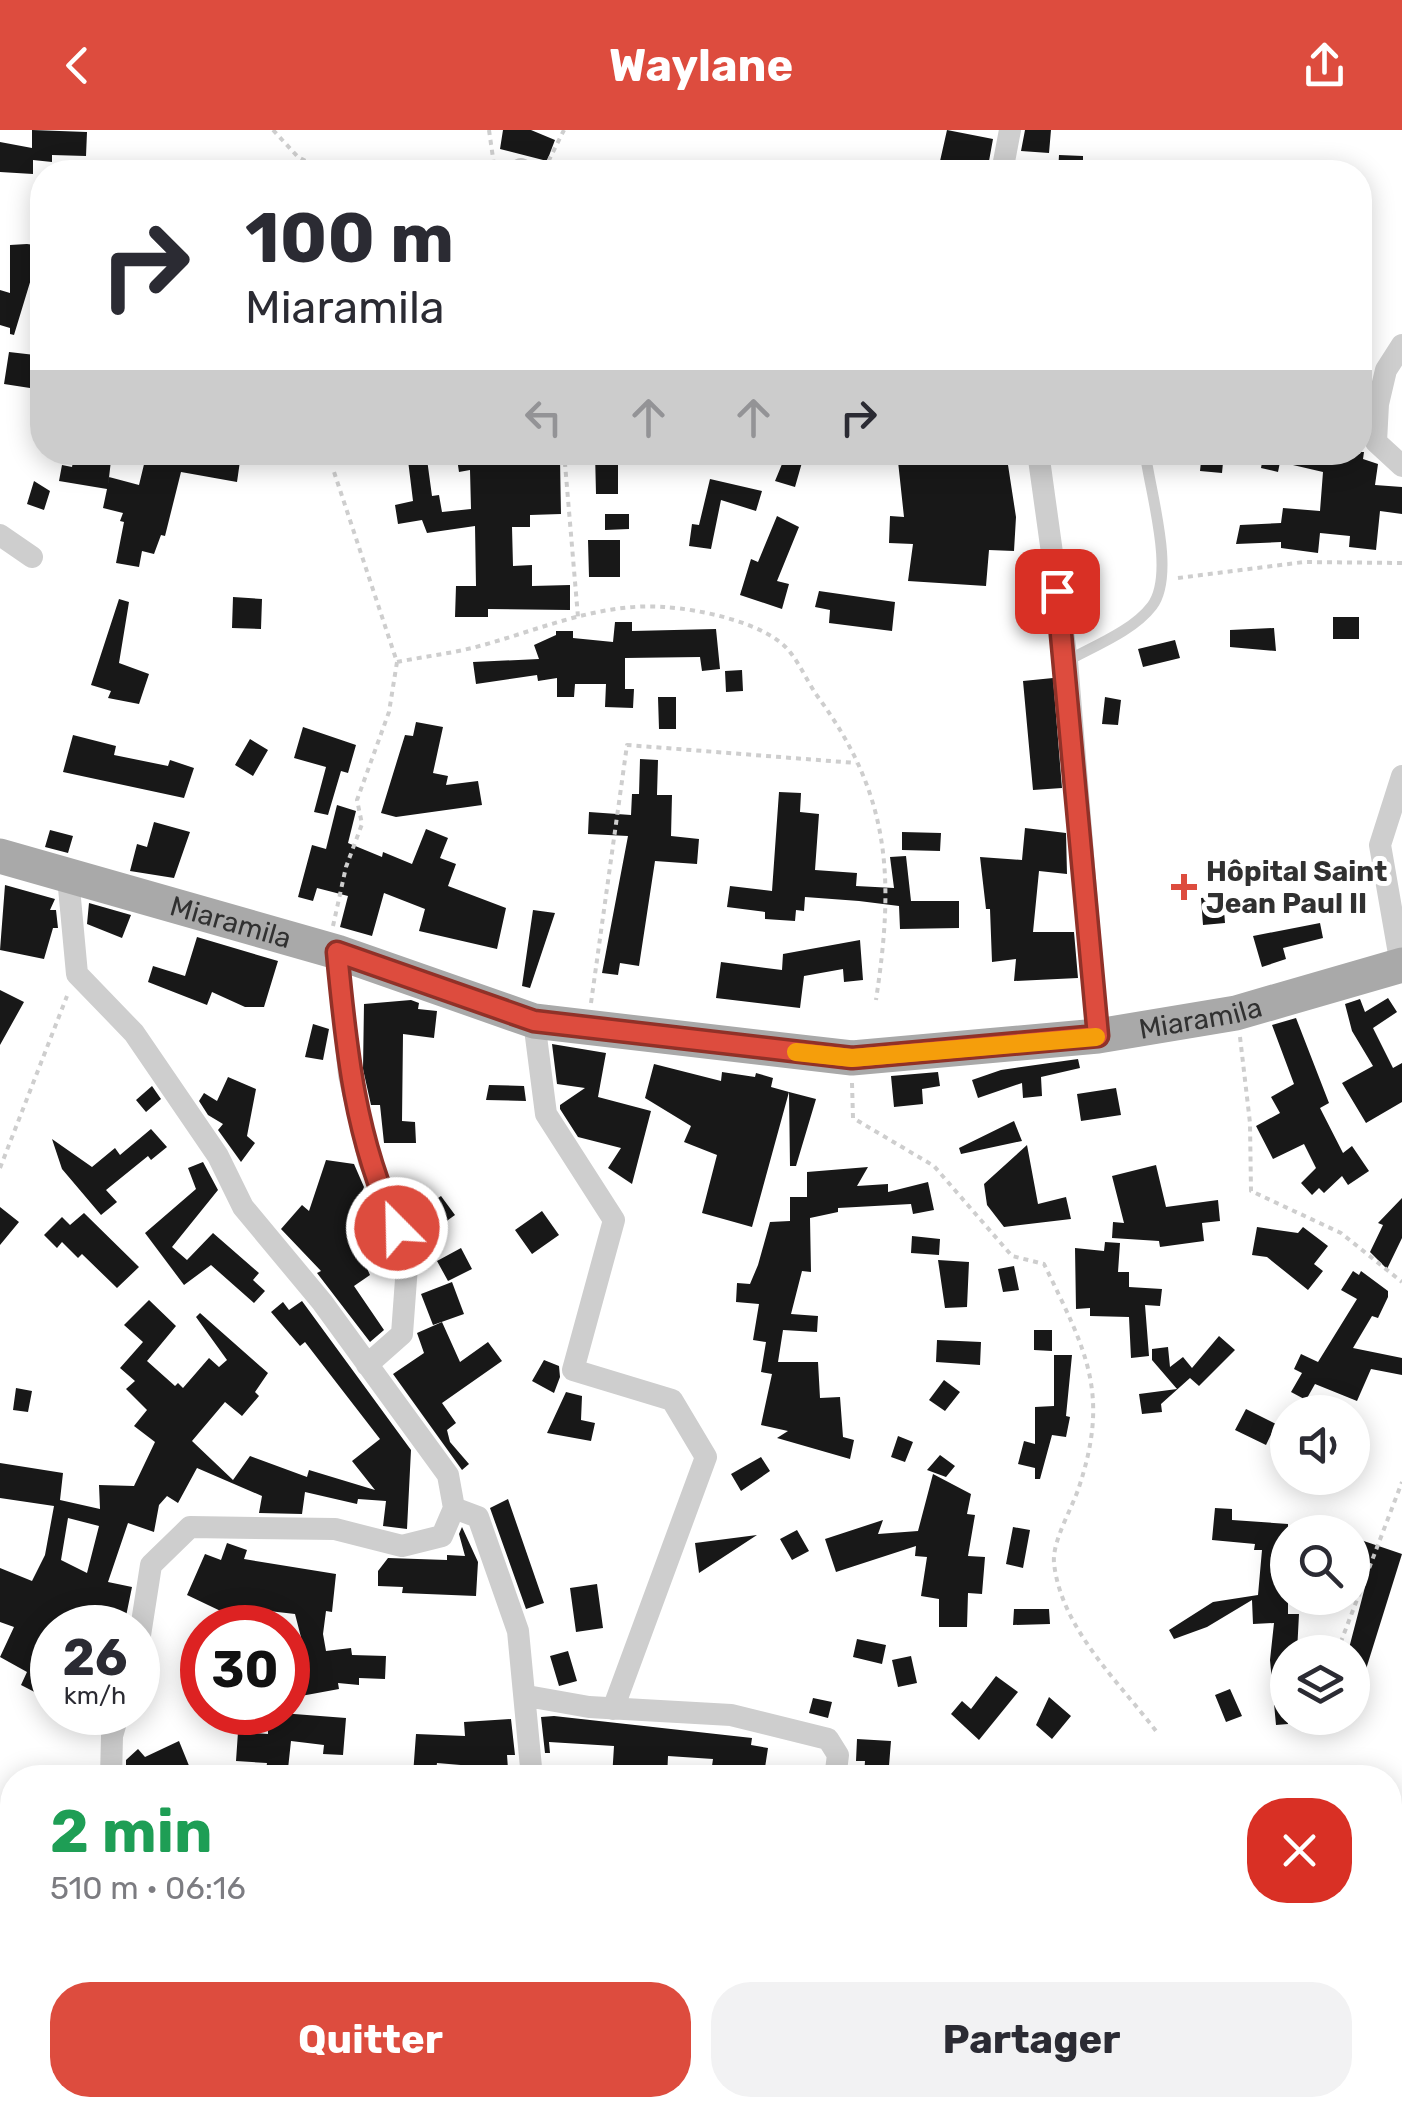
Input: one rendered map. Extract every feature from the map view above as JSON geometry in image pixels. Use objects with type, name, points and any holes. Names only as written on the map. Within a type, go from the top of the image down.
[{"type":"main road","name":"Miaramila","points":[[0,856],[333,951],[534,1021],[852,1058],[1098,1036],[1236,1013],[1402,965]]},
{"type":"street","points":[[1004,160],[1010,130]]},
{"type":"street","points":[[1372,393],[1402,345]]},
{"type":"street","points":[[1372,417],[1376,442],[1402,466]]},
{"type":"street","points":[[1040,465],[1067,660],[1098,1036]]},
{"type":"street","points":[[0,535],[32,557]]},
{"type":"street","points":[[1402,776],[1380,845],[1402,965]]},
{"type":"street","points":[[68,877],[77,974],[134,1033],[218,1156],[243,1207],[322,1302],[448,1474],[454,1508],[442,1536],[402,1546],[335,1529],[190,1528],[151,1565],[145,1605]]},
{"type":"street","points":[[333,951],[349,1076],[369,1161],[408,1252],[402,1334],[368,1364]]},
{"type":"street","points":[[534,1021],[546,1114],[614,1220],[574,1370],[672,1400],[706,1457],[614,1708]]},
{"type":"street","points":[[454,1508],[478,1517],[518,1632],[531,1765]]},
{"type":"street","points":[[527,1696],[614,1708],[731,1715],[828,1738],[838,1755],[837,1765]]},
{"type":"street","points":[[111,1765],[112,1735]]},
{"type":"lane","points":[[1067,660],[1120,632],[1152,606],[1164,580],[1147,465]]},
{"type":"path","points":[[272,130],[304,160]]},
{"type":"path","points":[[488,130],[493,160]]},
{"type":"path","points":[[538,160],[564,130]]},
{"type":"path","points":[[333,951],[338,896],[362,824],[357,800],[388,712],[397,662],[335,465]]},
{"type":"path","points":[[565,465],[578,617]]},
{"type":"path","points":[[1164,580],[1304,562],[1402,563]]},
{"type":"path","points":[[397,662],[474,648],[552,620],[662,606],[733,618],[788,648],[850,741],[874,803],[887,876],[887,928],[876,1000]]},
{"type":"path","points":[[585,1027],[599,968],[628,745],[859,763]]},
{"type":"path","points":[[0,1168],[77,974]]},
{"type":"path","points":[[1236,1013],[1246,1065],[1251,1191],[1341,1233],[1402,1282]]},
{"type":"path","points":[[852,1058],[853,1118],[934,1166],[1012,1256],[1044,1264],[1084,1347],[1094,1388],[1092,1446],[1053,1559],[1068,1615],[1156,1731]]},
{"type":"path","points":[[1344,1635],[1402,1482]]},
{"type":"building","points":[[32,130],[87,132],[86,156],[52,155],[52,160],[30,160],[30,174],[0,172],[0,142],[32,148]]},
{"type":"building","points":[[503,130],[531,130],[555,140],[547,160],[500,149]]},
{"type":"building","points":[[947,130],[993,139],[989,160],[940,160]]},
{"type":"building","points":[[1025,130],[1051,130],[1049,153],[1021,151]]},
{"type":"building","points":[[1059,155],[1083,156],[1083,160],[1059,160]]},
{"type":"building","points":[[30,244],[30,282],[14,335],[10,328],[0,325],[0,290],[10,293],[10,245]]},
{"type":"building","points":[[9,352],[30,354],[30,388],[4,384]]},
{"type":"building","points":[[1372,462],[1378,464],[1375,485],[1402,487],[1402,514],[1380,511],[1376,550],[1349,547],[1350,536],[1320,533],[1318,553],[1281,548],[1281,542],[1236,544],[1240,525],[1281,523],[1283,508],[1320,511],[1323,472],[1293,465]]},
{"type":"building","points":[[62,465],[110,465],[109,477],[139,485],[144,465],[239,465],[237,482],[181,472],[165,536],[161,535],[154,554],[142,551],[139,567],[116,563],[123,513],[103,508],[107,489],[59,481]]},
{"type":"building","points":[[409,465],[428,465],[432,496],[439,495],[442,512],[471,509],[470,470],[459,472],[458,465],[560,465],[561,514],[530,515],[530,527],[512,527],[513,566],[532,565],[532,586],[570,585],[570,610],[488,609],[488,617],[455,617],[456,586],[476,586],[475,526],[427,533],[422,520],[398,524],[395,505],[413,501]]},
{"type":"building","points":[[595,465],[618,465],[618,494],[596,494]]},
{"type":"building","points":[[782,465],[801,465],[795,487],[775,481]]},
{"type":"building","points":[[898,465],[1008,465],[1016,517],[1014,551],[989,550],[986,586],[908,581],[913,544],[889,543],[890,516],[904,517]]},
{"type":"building","points":[[1201,465],[1223,465],[1222,473],[1200,471]]},
{"type":"building","points":[[1262,465],[1279,465],[1278,472]]},
{"type":"building","points":[[710,479],[762,491],[756,511],[721,500],[711,549],[689,546],[692,524],[699,525]]},
{"type":"building","points":[[34,481],[50,491],[44,510],[27,504]]},
{"type":"building","points":[[605,514],[629,514],[629,529],[605,530]]},
{"type":"building","points":[[777,516],[799,527],[777,581],[789,584],[782,609],[740,595],[751,559],[758,562]]},
{"type":"building","points":[[588,540],[620,540],[620,577],[589,577]]},
{"type":"building","points":[[819,591],[895,602],[892,631],[829,623],[830,610],[815,607]]},
{"type":"building","points":[[233,597],[262,599],[261,629],[232,628]]},
{"type":"building","points":[[119,599],[129,602],[119,663],[149,674],[139,704],[108,698],[111,691],[91,685]]},
{"type":"building","points":[[1333,617],[1359,617],[1359,639],[1333,639]]},
{"type":"building","points":[[615,622],[632,622],[632,631],[716,629],[720,669],[702,671],[700,657],[625,658],[625,689],[634,689],[633,708],[605,707],[606,684],[575,684],[574,697],[557,697],[557,678],[538,681],[537,675],[476,684],[473,662],[539,659],[534,645],[556,635],[556,631],[573,631],[573,638],[613,642]]},
{"type":"building","points":[[1274,628],[1276,651],[1230,647],[1230,630]]},
{"type":"building","points":[[1175,640],[1180,658],[1143,667],[1138,649]]},
{"type":"building","points":[[742,670],[743,691],[726,692],[725,671]]},
{"type":"building","points":[[1053,678],[1062,788],[1033,790],[1023,681]]},
{"type":"building","points":[[658,697],[676,697],[676,729],[659,729]]},
{"type":"building","points":[[1105,697],[1121,700],[1118,725],[1102,724]]},
{"type":"building","points":[[416,722],[443,727],[433,773],[448,776],[446,785],[478,781],[482,805],[396,817],[381,813],[405,735],[413,736]]},
{"type":"building","points":[[303,727],[356,745],[348,773],[341,771],[328,815],[314,812],[326,767],[294,758]]},
{"type":"building","points":[[73,735],[116,746],[114,755],[168,766],[170,760],[194,768],[184,798],[63,772]]},
{"type":"building","points":[[250,739],[268,750],[253,776],[235,765]]},
{"type":"building","points":[[640,759],[658,760],[657,795],[672,795],[671,836],[699,839],[697,864],[655,861],[639,966],[620,963],[618,975],[602,973],[628,836],[588,834],[589,812],[631,815],[632,794],[639,794]]},
{"type":"building","points":[[779,792],[801,793],[800,812],[819,814],[815,870],[857,873],[856,886],[894,888],[890,857],[906,856],[911,901],[959,901],[959,928],[900,929],[899,906],[859,901],[805,897],[804,911],[796,910],[795,921],[765,919],[765,912],[727,907],[730,886],[772,891]]},
{"type":"building","points":[[337,805],[356,811],[348,843],[382,857],[383,852],[412,864],[426,829],[448,838],[440,858],[456,864],[448,886],[506,908],[497,949],[419,931],[425,909],[384,893],[372,936],[340,927],[348,896],[317,888],[313,901],[298,897],[312,845],[326,849]]},
{"type":"building","points":[[154,822],[190,832],[174,878],[130,871],[137,844],[147,847]]},
{"type":"building","points":[[1025,828],[1066,833],[1067,874],[1039,871],[1033,932],[1074,932],[1078,978],[1014,981],[1016,959],[992,962],[990,909],[986,909],[980,857],[1022,860]]},
{"type":"building","points":[[50,830],[73,836],[68,853],[45,847]]},
{"type":"building","points":[[902,832],[941,833],[940,851],[902,850]]},
{"type":"building","points":[[5,885],[55,899],[50,910],[56,910],[58,928],[53,928],[44,959],[0,950]]},
{"type":"building","points":[[1223,896],[1225,923],[1203,925],[1201,898]]},
{"type":"building","points":[[89,903],[131,915],[122,938],[87,924]]},
{"type":"building","points":[[533,910],[555,913],[530,988],[522,986]]},
{"type":"building","points":[[1320,923],[1323,938],[1283,948],[1286,959],[1262,967],[1253,936]]},
{"type":"building","points":[[197,937],[278,961],[264,1007],[245,1007],[212,992],[207,1005],[148,982],[153,966],[185,976]]},
{"type":"building","points":[[860,940],[863,980],[844,982],[843,969],[804,976],[800,1008],[716,998],[721,962],[782,970],[783,954]]},
{"type":"building","points":[[0,990],[24,1002],[0,1045]]},
{"type":"building","points":[[1388,998],[1397,1012],[1373,1028],[1393,1068],[1402,1063],[1402,1102],[1366,1123],[1342,1083],[1373,1066],[1352,1031],[1345,1004],[1360,999],[1365,1012]]},
{"type":"building","points":[[411,1000],[419,1003],[418,1009],[437,1011],[434,1038],[403,1034],[402,1121],[415,1122],[416,1143],[384,1143],[380,1105],[371,1105],[363,1069],[364,1004]]},
{"type":"building","points":[[1296,1018],[1329,1103],[1320,1108],[1343,1153],[1352,1146],[1369,1171],[1348,1185],[1342,1176],[1324,1193],[1319,1188],[1312,1195],[1301,1183],[1316,1168],[1304,1144],[1273,1159],[1256,1126],[1280,1113],[1271,1097],[1294,1084],[1272,1025]]},
{"type":"building","points":[[313,1024],[329,1029],[323,1060],[305,1057]]},
{"type":"building","points":[[552,1044],[606,1053],[598,1097],[651,1111],[632,1184],[608,1168],[621,1148],[578,1137],[560,1109],[560,1105],[585,1088],[557,1084]]},
{"type":"building","points":[[1078,1059],[1080,1068],[1041,1077],[1042,1096],[1023,1098],[1022,1083],[978,1098],[972,1080],[1001,1070]]},
{"type":"building","points":[[654,1064],[721,1081],[722,1072],[755,1077],[756,1073],[773,1078],[771,1087],[789,1092],[752,1227],[702,1213],[717,1155],[684,1142],[691,1126],[645,1098]]},
{"type":"building","points":[[938,1072],[940,1086],[922,1089],[923,1104],[894,1107],[891,1076]]},
{"type":"building","points":[[228,1077],[256,1089],[247,1136],[255,1143],[241,1162],[218,1130],[223,1124],[208,1115],[199,1101],[204,1093],[217,1101]]},
{"type":"building","points":[[489,1085],[524,1086],[526,1101],[486,1100]]},
{"type":"building","points":[[152,1086],[161,1099],[146,1112],[136,1100]]},
{"type":"building","points":[[1116,1088],[1121,1115],[1081,1121],[1077,1094]]},
{"type":"building","points":[[789,1092],[816,1099],[796,1166],[790,1166]]},
{"type":"building","points":[[1014,1121],[1022,1141],[961,1154],[959,1148]]},
{"type":"building","points":[[151,1129],[167,1147],[151,1160],[148,1156],[106,1190],[117,1202],[101,1215],[62,1169],[52,1139],[92,1167],[115,1148],[120,1155]]},
{"type":"building","points":[[1027,1145],[1038,1204],[1066,1197],[1071,1219],[1004,1227],[987,1205],[984,1184]]},
{"type":"building","points":[[326,1160],[354,1164],[364,1187],[351,1219],[362,1238],[355,1242],[370,1275],[354,1286],[384,1330],[370,1342],[317,1273],[321,1271],[281,1229],[302,1205],[309,1211]]},
{"type":"building","points":[[203,1162],[218,1190],[172,1247],[187,1260],[213,1233],[259,1273],[253,1280],[265,1291],[254,1303],[211,1265],[184,1285],[145,1233],[196,1189],[188,1168]]},
{"type":"building","points":[[1156,1165],[1166,1207],[1218,1200],[1220,1221],[1202,1223],[1204,1241],[1160,1247],[1159,1241],[1112,1238],[1113,1222],[1124,1223],[1112,1176]]},
{"type":"building","points":[[868,1167],[857,1186],[888,1184],[888,1192],[928,1182],[934,1210],[913,1214],[911,1204],[838,1208],[838,1212],[810,1218],[811,1272],[802,1271],[791,1314],[818,1316],[817,1332],[783,1330],[778,1362],[818,1362],[820,1398],[840,1397],[843,1437],[854,1440],[850,1459],[777,1438],[788,1431],[761,1425],[772,1374],[761,1372],[766,1342],[753,1340],[759,1304],[736,1302],[737,1283],[750,1284],[770,1222],[790,1221],[790,1197],[807,1197],[807,1172]]},
{"type":"building","points":[[441,1196],[455,1215],[423,1238],[409,1217]]},
{"type":"building","points":[[1402,1198],[1402,1238],[1387,1269],[1370,1252],[1383,1225],[1378,1223]]},
{"type":"building","points":[[0,1207],[19,1222],[0,1245]]},
{"type":"building","points":[[542,1211],[559,1235],[532,1254],[515,1230]]},
{"type":"building","points":[[84,1213],[139,1267],[117,1288],[82,1254],[78,1258],[62,1242],[57,1248],[44,1235],[62,1217],[70,1225]]},
{"type":"building","points":[[1257,1227],[1298,1233],[1303,1227],[1328,1246],[1314,1264],[1323,1271],[1308,1290],[1267,1257],[1252,1255]]},
{"type":"building","points":[[912,1236],[940,1239],[939,1255],[911,1253]]},
{"type":"building","points":[[1105,1242],[1120,1243],[1118,1272],[1129,1272],[1129,1287],[1162,1289],[1160,1306],[1145,1305],[1149,1356],[1131,1358],[1129,1317],[1090,1316],[1090,1308],[1076,1309],[1075,1248],[1104,1251]]},
{"type":"building","points":[[461,1248],[472,1269],[448,1281],[437,1261]]},
{"type":"building","points":[[938,1260],[969,1262],[967,1307],[945,1308]]},
{"type":"building","points":[[1014,1266],[1019,1290],[1003,1292],[998,1269]]},
{"type":"building","points":[[1353,1271],[1359,1275],[1361,1271],[1388,1291],[1378,1318],[1372,1316],[1353,1348],[1402,1358],[1402,1375],[1371,1369],[1360,1395],[1342,1395],[1315,1384],[1309,1395],[1297,1395],[1291,1392],[1302,1373],[1294,1369],[1301,1354],[1318,1362],[1357,1299],[1341,1290]]},
{"type":"building","points":[[452,1282],[464,1314],[433,1325],[421,1294]]},
{"type":"building","points":[[149,1300],[176,1326],[147,1361],[175,1386],[178,1383],[183,1388],[209,1358],[219,1367],[227,1360],[196,1317],[200,1313],[268,1373],[255,1392],[259,1396],[242,1416],[225,1402],[192,1441],[233,1480],[250,1456],[307,1477],[309,1470],[375,1490],[352,1461],[380,1439],[305,1342],[300,1346],[271,1312],[283,1302],[289,1310],[302,1301],[411,1450],[407,1529],[383,1526],[386,1501],[358,1499],[357,1504],[305,1492],[302,1514],[259,1513],[262,1496],[197,1468],[178,1503],[167,1496],[159,1505],[154,1532],[128,1523],[108,1582],[132,1587],[128,1605],[30,1605],[30,1690],[21,1685],[27,1672],[0,1657],[14,1627],[0,1622],[0,1568],[32,1581],[45,1555],[54,1506],[0,1498],[0,1463],[63,1473],[60,1500],[100,1509],[99,1485],[134,1486],[155,1442],[134,1426],[147,1410],[126,1389],[135,1381],[120,1368],[143,1342],[124,1325]],"holes":[[[68,1518],[99,1526],[87,1573],[61,1560]]]},
{"type":"building","points":[[442,1322],[460,1362],[488,1342],[502,1361],[442,1403],[456,1423],[447,1430],[450,1442],[469,1464],[462,1470],[393,1374],[424,1353],[417,1333]]},
{"type":"building","points":[[1034,1330],[1052,1330],[1052,1351],[1034,1350]]},
{"type":"building","points":[[1219,1336],[1235,1350],[1199,1386],[1190,1378],[1161,1404],[1162,1412],[1142,1414],[1139,1394],[1177,1389],[1152,1360],[1152,1349],[1168,1347],[1170,1367],[1183,1357],[1192,1368]]},
{"type":"building","points":[[937,1340],[981,1342],[980,1365],[936,1362]]},
{"type":"building","points":[[1054,1355],[1072,1355],[1066,1416],[1070,1417],[1066,1437],[1052,1435],[1040,1479],[1035,1479],[1035,1468],[1018,1464],[1024,1441],[1035,1444],[1035,1407],[1054,1406]]},
{"type":"building","points":[[544,1360],[559,1366],[554,1393],[532,1381]]},
{"type":"building","points":[[944,1380],[960,1392],[945,1411],[929,1400]]},
{"type":"building","points":[[16,1388],[32,1391],[28,1412],[13,1410]]},
{"type":"building","points":[[566,1392],[582,1396],[581,1420],[595,1423],[591,1441],[547,1433]]},
{"type":"building","points":[[1246,1409],[1270,1421],[1266,1445],[1235,1430]]},
{"type":"building","points":[[898,1436],[913,1442],[905,1462],[891,1457]]},
{"type":"building","points":[[940,1455],[955,1466],[946,1477],[927,1470]]},
{"type":"building","points":[[761,1457],[770,1471],[741,1491],[731,1474]]},
{"type":"building","points":[[933,1474],[971,1494],[967,1514],[975,1515],[968,1556],[985,1557],[982,1594],[968,1593],[967,1627],[939,1627],[939,1599],[921,1596],[927,1557],[915,1556],[916,1546],[836,1572],[825,1539],[883,1520],[878,1534],[918,1531]]},
{"type":"building","points":[[508,1499],[544,1603],[526,1609],[490,1508]]},
{"type":"building","points":[[1215,1508],[1232,1509],[1232,1520],[1270,1523],[1270,1615],[1299,1615],[1298,1635],[1273,1635],[1274,1623],[1253,1624],[1252,1600],[1207,1627],[1174,1639],[1169,1630],[1213,1602],[1258,1595],[1262,1550],[1254,1550],[1255,1544],[1212,1540]]},
{"type":"building","points":[[462,1527],[478,1562],[476,1596],[402,1593],[403,1587],[378,1586],[378,1571],[388,1558],[447,1560],[447,1555],[465,1556],[459,1534]]},
{"type":"building","points":[[1013,1527],[1030,1530],[1023,1568],[1006,1564]]},
{"type":"building","points":[[797,1530],[809,1551],[792,1560],[780,1539]]},
{"type":"building","points":[[757,1535],[699,1573],[695,1543]]},
{"type":"building","points":[[227,1543],[247,1550],[244,1559],[336,1574],[332,1612],[326,1611],[323,1634],[326,1651],[351,1648],[352,1655],[386,1656],[385,1679],[359,1678],[359,1685],[338,1683],[339,1689],[310,1694],[310,1605],[208,1605],[187,1595],[205,1554],[221,1560]]},
{"type":"building","points":[[1370,1543],[1402,1554],[1370,1656],[1370,1635],[1352,1635],[1358,1615],[1370,1615]]},
{"type":"building","points":[[597,1584],[603,1628],[576,1632],[570,1588]]},
{"type":"building","points":[[1014,1609],[1049,1609],[1050,1624],[1013,1625]]},
{"type":"building","points":[[857,1639],[886,1645],[882,1664],[853,1657]]},
{"type":"building","points":[[568,1651],[577,1681],[559,1686],[550,1656]]},
{"type":"building","points":[[911,1656],[917,1683],[898,1687],[892,1660]]},
{"type":"building","points":[[996,1676],[1018,1692],[979,1740],[951,1714],[962,1701],[971,1709]]},
{"type":"building","points":[[1230,1689],[1242,1716],[1226,1722],[1215,1695]]},
{"type":"building","points":[[1049,1697],[1071,1716],[1052,1739],[1036,1725]]},
{"type":"building","points":[[813,1698],[832,1702],[828,1718],[809,1713]]},
{"type":"building","points":[[310,1715],[346,1718],[343,1755],[323,1754],[324,1745],[291,1741],[288,1765],[236,1761],[238,1735],[310,1735]]},
{"type":"building","points":[[541,1717],[752,1738],[751,1745],[768,1748],[765,1765],[712,1765],[713,1759],[668,1756],[668,1765],[613,1765],[614,1746],[549,1742],[550,1753],[545,1753]]},
{"type":"building","points":[[511,1719],[515,1755],[507,1755],[508,1765],[414,1765],[416,1734],[465,1736],[464,1722]]},
{"type":"building","points":[[857,1739],[891,1741],[889,1765],[856,1761]]},
{"type":"building","points":[[179,1741],[189,1765],[126,1765],[138,1749],[145,1757]]},
{"type":"slow traffic","points":[[796,1052],[852,1058],[1096,1037]]},
{"type":"place","name":"Hôpital Saint Jean Paul II","points":[[1184,887]]},
{"type":"route","points":[[397,1228],[369,1161],[349,1076],[337,952],[534,1021],[852,1058],[1098,1036],[1067,660],[1057,591]]}]
